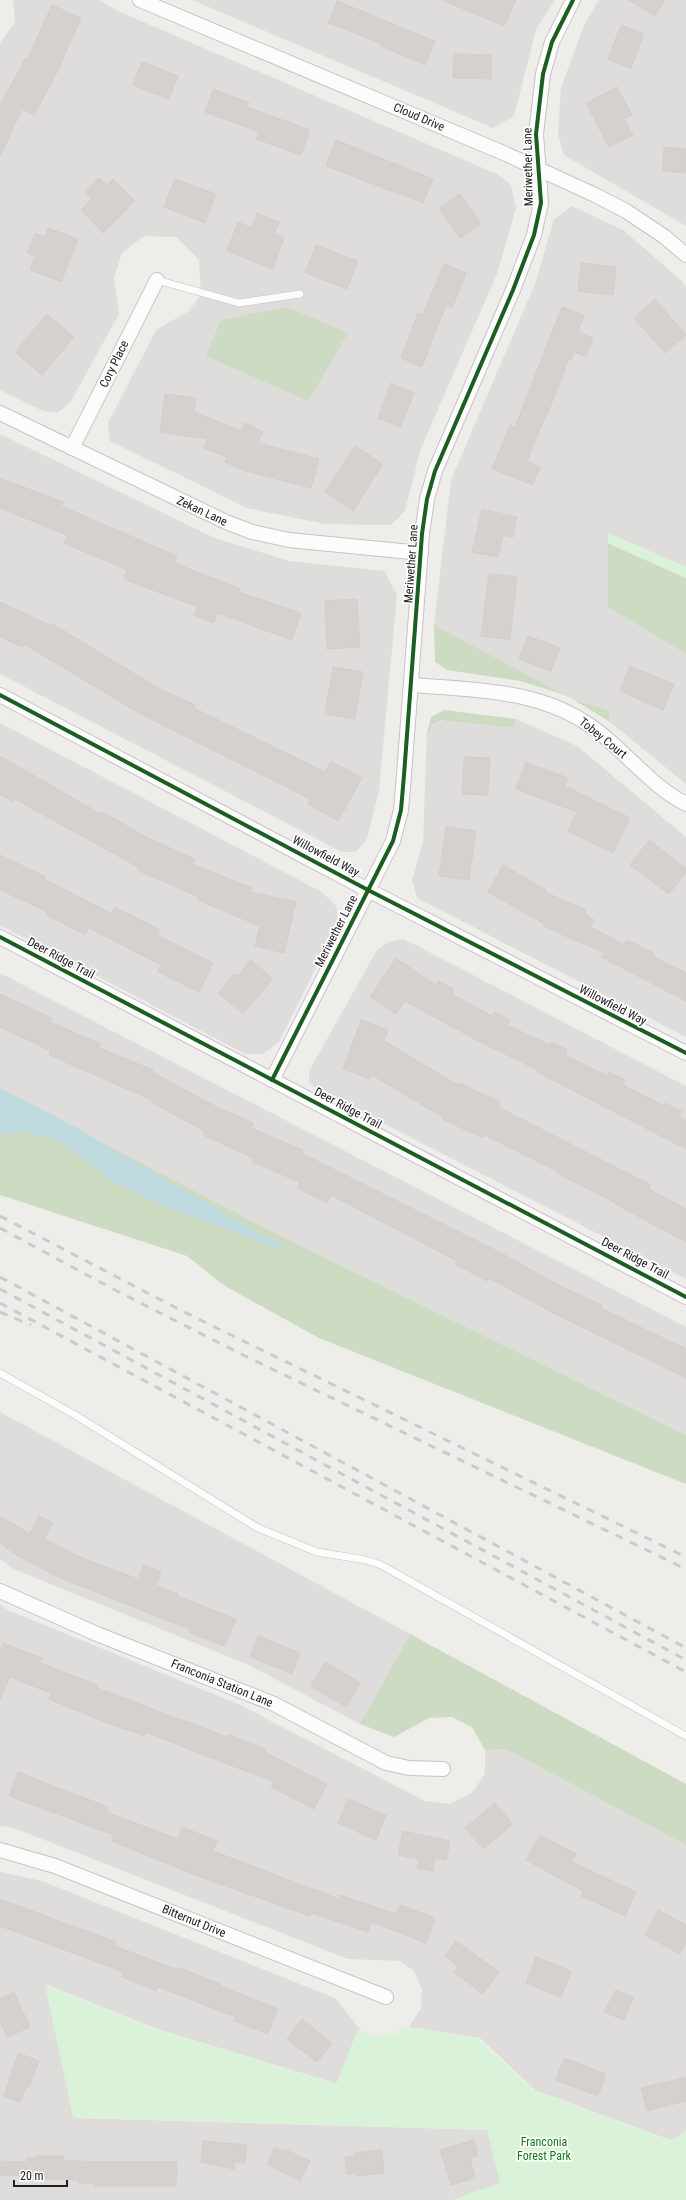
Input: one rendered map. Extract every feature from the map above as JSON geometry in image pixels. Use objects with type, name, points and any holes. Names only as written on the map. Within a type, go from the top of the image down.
[{"type":"street","name":"Cloud Drive","points":[[140,0],[506,154],[539,171],[595,195],[626,211],[665,237],[686,255]]},
{"type":"street","name":"Meriwether Lane","points":[[272,1080],[393,841],[401,810],[412,685],[421,553],[427,499],[435,471],[529,250],[541,203],[536,134],[543,74],[552,42],[562,19],[573,0]]},
{"type":"street","name":"Cory Place","points":[[72,448],[157,280]]},
{"type":"street","name":"Zekan Lane","points":[[0,413],[226,522],[252,532],[289,540],[421,553]]},
{"type":"street","name":"Tobey Court","points":[[412,685],[507,692],[552,704],[574,715],[595,729],[664,790],[686,804]]},
{"type":"street","name":"Willowfield Way","points":[[0,695],[368,890],[686,1054]]},
{"type":"street","name":"Deer Ridge Trail","points":[[0,938],[686,1297]]},
{"type":"street","name":"Franconia Station Lane","points":[[0,1591],[97,1634],[274,1704],[386,1763],[409,1768],[443,1769]]},
{"type":"street","name":"Bitternut Drive","points":[[0,1850],[55,1866],[386,1997]]},
{"type":"lane","points":[[157,280],[239,303],[300,294]]},
{"type":"lane","points":[[0,1373],[75,1415],[258,1528],[317,1552],[381,1564],[686,1736]]},
{"type":"shaded area","points":[[13,0],[100,0],[120,12],[497,174],[511,185],[516,208],[497,274],[421,448],[405,511],[391,525],[325,524],[247,508],[110,441],[108,423],[156,330],[189,311],[201,294],[199,260],[176,237],[144,236],[122,253],[114,278],[119,314],[70,403],[57,413],[43,411],[0,390],[0,43],[15,22]]},
{"type":"shaded area","points":[[192,0],[555,0],[536,30],[514,116],[493,128]]},
{"type":"shaded area","points":[[599,0],[686,0],[686,226],[564,155],[558,134],[561,88],[585,23]]},
{"type":"shaded area","points":[[572,206],[623,230],[681,280],[686,287],[686,567],[608,533],[608,607],[686,654],[686,784],[610,722],[609,710],[574,700],[434,625],[451,480],[535,284],[554,219]]},
{"type":"shaded area","points":[[0,434],[215,538],[289,561],[385,571],[397,595],[379,790],[367,839],[355,852],[342,852],[0,674]]},
{"type":"shaded area","points":[[516,719],[577,746],[686,837],[686,1037],[417,898],[412,880],[423,843],[427,732],[435,723],[443,720],[514,728]]},
{"type":"shaded area","points":[[0,723],[322,892],[337,907],[338,923],[279,1042],[263,1054],[245,1054],[0,925]]},
{"type":"shaded area","points":[[404,939],[686,1086],[686,1279],[322,1092],[309,1083],[309,1071],[377,950],[388,942]]},
{"type":"shaded area","points":[[0,973],[686,1327],[686,1435],[281,1236],[0,1089]]},
{"type":"shaded area","points":[[0,1412],[410,1634],[360,1724],[249,1665],[14,1569],[0,1559]]},
{"type":"shaded area","points":[[0,1605],[10,1611],[238,1704],[425,1801],[450,1804],[472,1793],[485,1774],[485,1750],[506,1749],[686,1845],[686,2132],[673,2141],[535,2090],[480,2038],[409,2027],[421,2008],[422,1989],[414,1971],[400,1961],[348,1959],[14,1828],[0,1826]]},
{"type":"shaded area","points":[[0,1872],[42,1881],[335,1998],[360,2029],[338,2084],[154,2028],[47,1985],[76,2118],[489,2130],[502,2183],[455,2200],[0,2200]]},
{"type":"green space","points":[[287,307],[348,333],[308,401],[206,356],[221,320]]},
{"type":"green space","points":[[608,533],[686,567],[686,578],[608,543]]},
{"type":"green space","points":[[608,543],[686,578],[686,654],[608,607]]},
{"type":"green space","points":[[434,625],[565,695],[520,681],[447,670],[435,662]]},
{"type":"green space","points":[[574,700],[609,710],[610,722]]},
{"type":"green space","points":[[444,710],[516,719],[514,728],[441,720],[432,725],[426,737],[431,717]]},
{"type":"green space","points":[[0,1089],[281,1236],[686,1435],[686,1484],[319,1338],[225,1286],[187,1256],[0,1195]]},
{"type":"green space","points":[[410,1634],[686,1784],[686,1845],[506,1749],[485,1750],[472,1727],[452,1717],[429,1718],[394,1737],[360,1724]]},
{"type":"green space","name":"Franconia Forest Park","points":[[45,1985],[152,2028],[336,2084],[358,2029],[371,2035],[381,2036],[394,2034],[406,2027],[477,2038],[533,2090],[671,2141],[686,2130],[686,2200],[452,2200],[500,2183],[487,2130],[73,2117]]},
{"type":"water","points":[[0,1088],[70,1124],[258,1233],[283,1244],[279,1249],[164,1206],[116,1183],[67,1147],[50,1138],[26,1132],[0,1134]]},
{"type":"building","points":[[442,0],[516,0],[504,26]]},
{"type":"building","points":[[629,0],[665,0],[655,16]]},
{"type":"building","points":[[337,1],[435,41],[425,65],[381,46],[382,44],[328,23]]},
{"type":"building","points":[[52,5],[81,18],[57,72],[34,115],[22,109],[0,157],[0,105],[25,59],[27,60]]},
{"type":"building","points":[[621,25],[644,34],[631,68],[608,59]]},
{"type":"building","points":[[454,54],[491,55],[491,79],[453,78]]},
{"type":"building","points":[[142,62],[178,76],[169,99],[133,85]]},
{"type":"building","points":[[617,87],[632,115],[624,119],[633,135],[609,147],[586,103]]},
{"type":"building","points":[[213,89],[249,103],[247,107],[310,130],[301,155],[256,139],[259,132],[205,112]]},
{"type":"building","points":[[336,140],[433,179],[423,203],[326,166]]},
{"type":"building","points":[[664,147],[686,149],[686,173],[663,171]]},
{"type":"building","points":[[99,178],[107,185],[113,179],[135,201],[103,233],[81,210],[92,199],[85,192]]},
{"type":"building","points":[[175,179],[216,194],[205,223],[164,207]]},
{"type":"building","points":[[460,194],[481,224],[460,238],[439,208]]},
{"type":"building","points":[[257,213],[279,222],[274,234],[284,238],[273,269],[227,251],[238,222],[252,228]]},
{"type":"building","points":[[48,228],[78,239],[61,282],[30,270],[35,257],[27,253],[35,233],[45,237]]},
{"type":"building","points":[[316,245],[358,261],[347,289],[305,273]]},
{"type":"building","points":[[581,263],[616,267],[613,295],[578,291]]},
{"type":"building","points":[[444,264],[466,273],[452,308],[446,305],[422,367],[401,358],[418,313],[423,315]]},
{"type":"building","points":[[655,299],[686,335],[665,353],[634,318]]},
{"type":"building","points":[[562,307],[584,315],[578,332],[593,338],[586,357],[574,352],[571,360],[569,359],[545,420],[544,419],[527,461],[540,467],[533,485],[492,469],[510,425],[515,427]]},
{"type":"building","points":[[47,314],[74,337],[42,375],[15,352]]},
{"type":"building","points":[[391,383],[414,393],[401,427],[378,418]]},
{"type":"building","points":[[165,394],[196,398],[194,412],[241,431],[244,423],[263,431],[258,443],[319,459],[311,488],[246,471],[225,462],[227,457],[204,448],[207,439],[160,432]]},
{"type":"building","points":[[355,446],[383,464],[353,511],[325,492]]},
{"type":"building","points":[[0,478],[63,502],[61,506],[177,556],[174,563],[240,589],[239,592],[301,613],[292,640],[217,613],[214,623],[194,615],[197,607],[124,579],[127,570],[64,543],[67,535],[0,508]]},
{"type":"building","points":[[482,509],[517,517],[513,537],[503,535],[498,557],[472,552]]},
{"type":"building","points":[[489,574],[517,577],[510,640],[481,636]]},
{"type":"building","points":[[357,599],[360,647],[327,649],[325,601]]},
{"type":"building","points":[[0,602],[52,626],[53,624],[158,688],[195,705],[194,708],[325,772],[331,761],[362,778],[338,821],[308,804],[310,799],[139,713],[24,644],[22,647],[0,637]]},
{"type":"building","points":[[528,636],[560,648],[551,671],[519,659]]},
{"type":"building","points":[[630,666],[674,684],[663,710],[620,691]]},
{"type":"building","points":[[333,667],[363,672],[355,719],[325,714]]},
{"type":"building","points":[[0,756],[101,814],[102,812],[152,840],[195,859],[193,864],[252,888],[250,892],[296,902],[284,953],[255,946],[260,926],[197,900],[199,897],[137,870],[138,867],[15,799],[13,802],[0,794]]},
{"type":"building","points":[[464,757],[490,758],[488,795],[462,794]]},
{"type":"building","points":[[526,762],[568,778],[565,786],[630,818],[613,853],[568,831],[577,812],[516,789]]},
{"type":"building","points":[[446,826],[476,831],[469,880],[439,876]]},
{"type":"building","points":[[649,840],[686,868],[686,872],[669,894],[630,865]]},
{"type":"building","points":[[0,855],[46,877],[44,879],[112,914],[115,907],[160,930],[157,935],[213,963],[199,992],[158,972],[161,965],[89,928],[85,935],[47,915],[48,912],[0,890]]},
{"type":"building","points":[[503,865],[546,890],[545,892],[586,910],[584,913],[594,920],[591,927],[624,945],[627,940],[654,953],[652,956],[686,973],[686,1001],[601,957],[604,953],[543,926],[544,924],[488,892]]},
{"type":"building","points":[[396,958],[436,985],[438,981],[454,989],[452,994],[492,1016],[494,1012],[510,1020],[507,1025],[550,1045],[552,1042],[567,1050],[565,1055],[607,1076],[609,1072],[625,1080],[623,1085],[664,1106],[665,1103],[682,1111],[679,1117],[686,1120],[686,1149],[537,1072],[538,1070],[480,1042],[405,1001],[396,1014],[370,997]]},
{"type":"building","points":[[251,960],[273,979],[243,1014],[218,993],[234,974],[237,976]]},
{"type":"building","points":[[0,994],[52,1018],[50,1022],[101,1044],[99,1048],[153,1070],[152,1072],[215,1106],[253,1123],[251,1128],[303,1150],[301,1153],[501,1253],[564,1288],[602,1305],[601,1308],[686,1349],[686,1378],[555,1314],[489,1278],[487,1281],[455,1264],[457,1261],[331,1195],[327,1203],[297,1188],[300,1182],[252,1162],[253,1158],[203,1135],[204,1131],[151,1102],[152,1100],[49,1055],[51,1051],[0,1027]]},
{"type":"building","points":[[361,1020],[388,1030],[384,1041],[458,1085],[459,1083],[500,1102],[498,1107],[651,1185],[649,1189],[686,1209],[686,1242],[615,1204],[616,1203],[557,1173],[558,1172],[485,1135],[483,1138],[442,1119],[443,1117],[372,1075],[370,1079],[343,1069]]},
{"type":"building","points":[[0,1516],[30,1534],[39,1516],[53,1523],[45,1539],[80,1557],[138,1579],[144,1565],[161,1572],[156,1585],[178,1594],[177,1596],[236,1619],[225,1646],[189,1632],[190,1629],[62,1579],[18,1556],[0,1543]]},
{"type":"building","points":[[258,1636],[300,1653],[292,1674],[250,1657]]},
{"type":"building","points":[[3,1643],[42,1658],[40,1663],[98,1685],[97,1688],[227,1737],[228,1734],[266,1749],[265,1752],[327,1784],[314,1809],[271,1787],[274,1782],[145,1732],[144,1736],[105,1722],[49,1699],[51,1693],[10,1677],[0,1701],[0,1651]]},
{"type":"building","points":[[325,1662],[360,1683],[346,1707],[311,1686]]},
{"type":"building","points":[[18,1772],[108,1807],[106,1812],[178,1839],[182,1827],[217,1841],[213,1851],[339,1899],[340,1895],[396,1914],[400,1905],[435,1918],[426,1943],[371,1922],[368,1932],[311,1913],[310,1916],[203,1878],[112,1841],[114,1835],[9,1796]]},
{"type":"building","points":[[348,1799],[386,1815],[376,1840],[338,1823]]},
{"type":"building","points":[[495,1803],[513,1824],[483,1849],[465,1828]]},
{"type":"building","points":[[403,1831],[450,1841],[446,1860],[435,1858],[433,1871],[417,1868],[419,1859],[398,1855]]},
{"type":"building","points":[[540,1835],[576,1854],[572,1862],[636,1892],[625,1916],[581,1896],[583,1891],[526,1860]]},
{"type":"building","points":[[0,1899],[116,1942],[114,1946],[179,1970],[180,1968],[278,2009],[268,2034],[234,2021],[236,2017],[158,1987],[156,1991],[121,1977],[124,1972],[0,1926]]},
{"type":"building","points":[[658,1910],[686,1925],[686,1943],[680,1954],[645,1935]]},
{"type":"building","points":[[456,1941],[499,1972],[483,1994],[454,1972],[458,1966],[445,1956]]},
{"type":"building","points":[[536,1957],[571,1971],[561,1997],[526,1983]]},
{"type":"building","points":[[616,1990],[634,1997],[624,2020],[604,2012]]},
{"type":"building","points":[[14,1992],[30,2027],[7,2037],[0,2021],[0,1999]]},
{"type":"building","points":[[302,2019],[332,2043],[317,2062],[287,2039]]},
{"type":"building","points":[[18,2053],[39,2061],[29,2087],[27,2086],[20,2102],[4,2096]]},
{"type":"building","points":[[564,2058],[606,2074],[598,2096],[556,2080]]},
{"type":"building","points":[[686,2077],[686,2101],[647,2111],[641,2088]]},
{"type":"building","points":[[474,2140],[478,2156],[470,2158],[475,2178],[451,2185],[440,2150]]},
{"type":"building","points":[[203,2141],[247,2145],[245,2163],[235,2162],[234,2169],[201,2162]]},
{"type":"building","points":[[275,2148],[283,2152],[284,2149],[310,2161],[300,2181],[267,2164]]},
{"type":"building","points":[[382,2150],[384,2173],[356,2176],[356,2174],[347,2174],[345,2157],[355,2156],[355,2153]]},
{"type":"building","points":[[36,2156],[64,2156],[64,2161],[177,2162],[176,2186],[95,2186],[95,2183],[79,2183],[79,2180],[36,2179],[36,2176],[0,2175],[0,2161],[27,2162],[27,2158],[36,2158]]},
{"type":"railway","points":[[0,1216],[184,1312],[686,1557]]},
{"type":"railway","points":[[0,1228],[113,1289],[241,1354],[686,1569]]},
{"type":"railway","points":[[0,1277],[686,1648]]},
{"type":"railway","points":[[0,1289],[686,1660]]},
{"type":"railway","points":[[0,1303],[686,1672]]},
{"type":"railway","points":[[0,1312],[31,1325]]},
{"type":"cycle path","points":[[272,1080],[393,841],[401,810],[422,534],[427,499],[435,471],[513,290],[534,235],[541,203],[536,134],[543,74],[552,42],[573,0]]},
{"type":"cycle path","points":[[0,695],[368,890],[686,1053]]},
{"type":"cycle path","points":[[0,937],[686,1297]]}]
